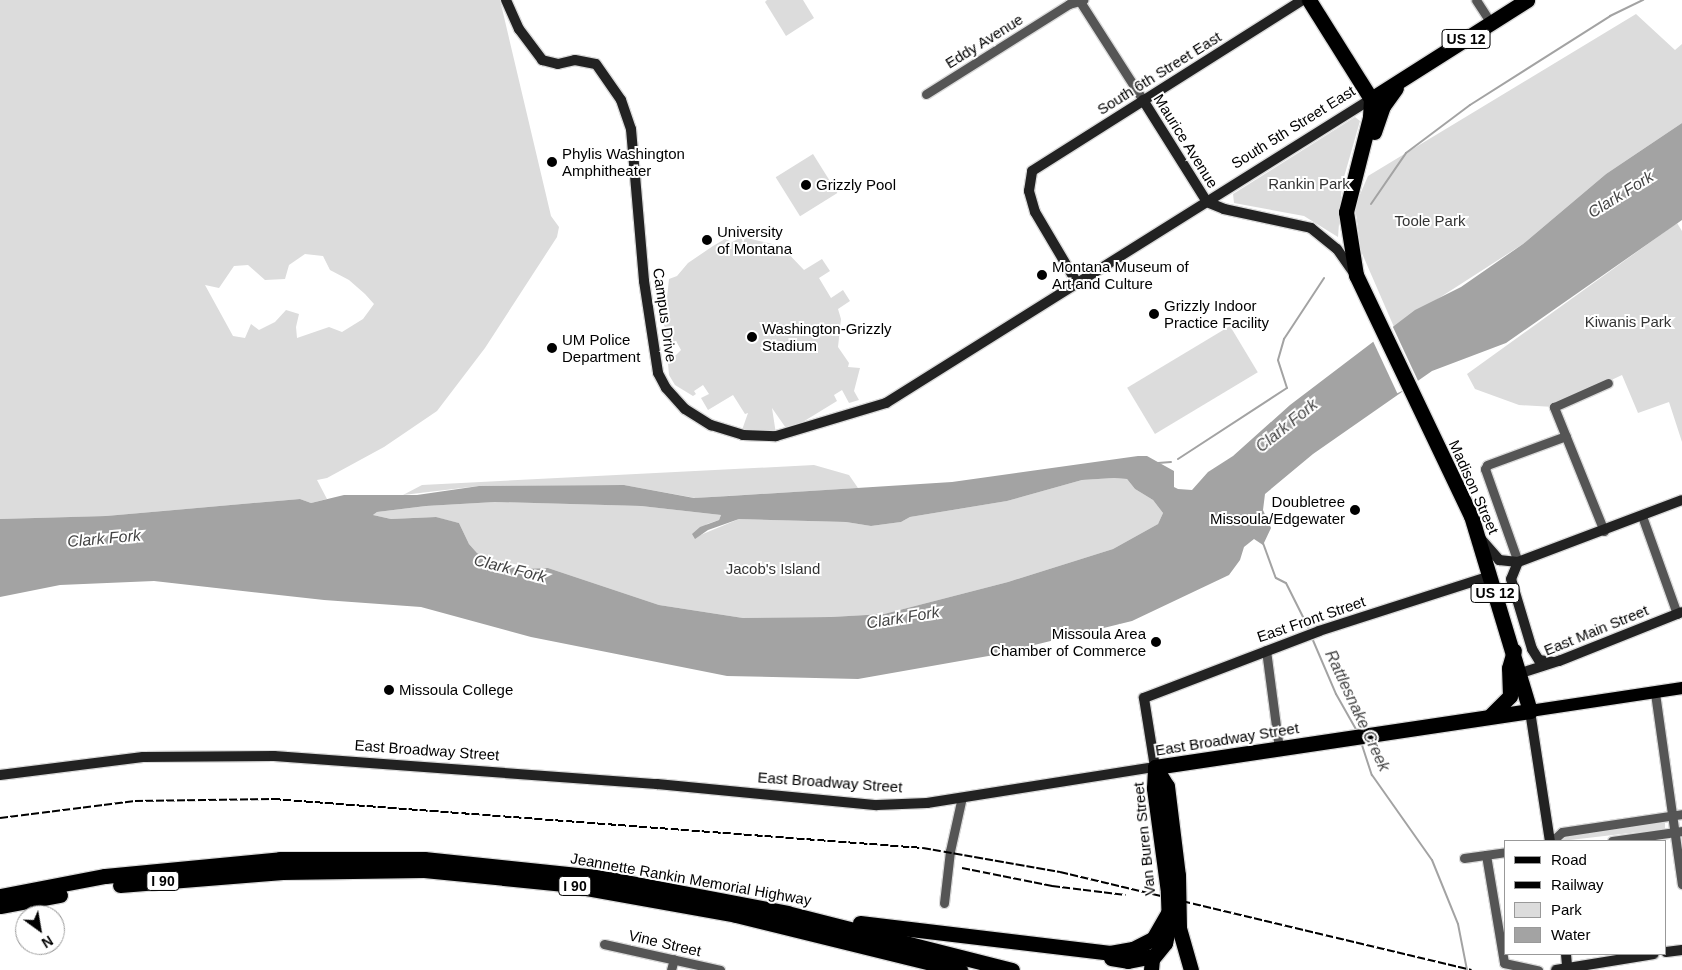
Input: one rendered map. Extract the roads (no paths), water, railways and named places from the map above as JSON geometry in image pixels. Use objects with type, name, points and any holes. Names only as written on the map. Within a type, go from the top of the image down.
[{"type":"highway","points":[[1309,0],[1371,99]]},
{"type":"highway","name":"South 5th Street East","points":[[1371,99],[1527,0]]},
{"type":"highway","points":[[1348,196],[1383,106],[1406,78]]},
{"type":"highway","name":"US 12","points":[[1356,276],[1347,235],[1348,196],[1366,134],[1371,99]]},
{"type":"highway","name":"Madison Street","points":[[1356,276],[1479,536],[1521,673],[1530,711]]},
{"type":"highway","name":"US 12","points":[[1488,717],[1509,698],[1509,668],[1514,649]]},
{"type":"highway","name":"East Broadway Street","points":[[1155,768],[1530,711]]},
{"type":"highway","name":"Van Buren Street","points":[[1155,768],[1154,788],[1169,911],[1168,936],[1155,958]]},
{"type":"highway","name":"Van Buren Street","points":[[1155,768],[1167,786],[1178,875],[1179,928],[1192,964]]},
{"type":"highway","name":"I 90","points":[[0,896],[105,876],[280,859],[328,865]]},
{"type":"highway","name":"Jeannette Rankin Memorial Highway","points":[[328,865],[424,859],[600,877],[787,913],[1012,970]]},
{"type":"highway","name":"I 90","points":[[0,906],[110,885],[328,865]]},
{"type":"highway","name":"Jeannette Rankin Memorial Highway","points":[[328,865],[424,870],[564,884],[736,915],[960,970]]},
{"type":"highway","points":[[1088,952],[1124,952],[1142,945],[1159,931],[1169,911]]},
{"type":"highway","points":[[787,913],[1035,942],[1128,961],[1155,958]]},
{"type":"highway","points":[[818,936],[917,970]]},
{"type":"highway","name":"Van Buren Street","points":[[1155,958],[1175,947],[1192,964]]},
{"type":"main road","name":"East Broadway Street","points":[[1530,711],[1682,688]]},
{"type":"street","name":"Campus Drive","points":[[506,0],[519,29],[538,56],[550,63],[584,60],[596,64],[624,106],[631,129],[644,281],[658,372],[678,402],[711,425],[743,435],[776,436],[876,408],[903,394],[1077,283]]},
{"type":"street","name":"Maurice Avenue","points":[[1081,0],[1207,202],[1222,209],[1311,228],[1337,249],[1356,276]]},
{"type":"street","name":"Eddy Avenue","points":[[926,94],[1069,4],[1081,0]]},
{"type":"street","name":"South 6th Street East","points":[[1077,283],[1035,212],[1029,191],[1032,171],[1303,0]]},
{"type":"street","points":[[1476,0],[1490,23]]},
{"type":"street","name":"South 5th Street East","points":[[1077,283],[1371,99]]},
{"type":"street","points":[[1604,531],[1554,407],[1608,383]]},
{"type":"street","points":[[1559,661],[1542,661],[1532,649],[1512,579],[1518,562],[1485,470],[1487,464],[1566,436]]},
{"type":"street","points":[[1479,536],[1498,560],[1518,562],[1682,500]]},
{"type":"street","points":[[1642,516],[1679,613]]},
{"type":"street","name":"East Front Street","points":[[1155,768],[1144,698],[1319,631],[1490,576]]},
{"type":"street","name":"East Main Street","points":[[1521,673],[1559,661],[1679,613]]},
{"type":"street","points":[[1266,650],[1279,749]]},
{"type":"street","points":[[1655,693],[1672,816],[1678,831],[1682,884]]},
{"type":"street","name":"Madison Street","points":[[1530,711],[1551,840]]},
{"type":"street","name":"East Broadway Street","points":[[0,774],[143,757],[274,756],[657,784],[877,806],[917,804],[1155,768]]},
{"type":"street","points":[[944,903],[950,852],[962,797]]},
{"type":"street","points":[[1552,840],[1562,832],[1682,814]]},
{"type":"street","points":[[1619,840],[1678,831]]},
{"type":"street","points":[[1464,858],[1504,852]]},
{"type":"street","points":[[1486,855],[1504,963],[1538,970]]},
{"type":"street","name":"Vine Street","points":[[604,944],[720,970]]},
{"type":"street","points":[[1667,952],[1682,950]]},
{"type":"street","points":[[1566,955],[1567,966]]},
{"type":"street","points":[[1556,970],[1567,966],[1647,955]]},
{"type":"street","points":[[671,970],[674,959]]},
{"type":"water","name":"Clark Fork","points":[[1682,123],[1682,220],[1506,343],[1432,371],[1313,454],[1265,494],[1263,510],[1271,528],[1263,545],[1254,539],[1244,547],[1240,560],[1229,575],[1132,621],[994,655],[858,679],[727,676],[531,637],[421,607],[324,600],[154,581],[60,585],[0,597],[0,519],[106,516],[300,499],[311,503],[344,495],[417,495],[479,486],[624,485],[694,498],[952,482],[1138,456],[1147,456],[1174,471],[1174,487],[1192,490],[1208,472],[1233,456],[1290,405],[1415,310],[1461,287],[1523,244],[1606,174]],"holes":[[[1127,479],[1135,489],[1153,500],[1163,513],[1158,524],[1113,549],[1008,582],[884,614],[831,617],[743,618],[659,605],[548,568],[519,569],[492,561],[477,553],[469,544],[459,523],[436,517],[391,519],[373,515],[377,512],[426,506],[495,502],[641,506],[721,515],[719,520],[700,527],[692,534],[695,539],[708,530],[739,519],[846,522],[871,526],[901,522],[910,517],[1007,501],[1082,480]]]},
{"type":"waterway","points":[[1371,204],[1406,153],[1470,105],[1610,16],[1643,0]]},
{"type":"waterway","points":[[1178,459],[1287,388],[1278,360],[1284,339],[1324,278]]},
{"type":"waterway","points":[[1158,463],[1171,462]]},
{"type":"waterway","name":"Rattlesnake Creek","points":[[1263,543],[1276,578],[1286,583],[1310,631]]},
{"type":"waterway","name":"Rattlesnake Creek","points":[[1312,638],[1336,694],[1357,731]]},
{"type":"waterway","name":"Rattlesnake Creek","points":[[1361,742],[1372,775],[1432,860],[1458,924],[1467,970]]},
{"type":"railway","points":[[0,818],[135,801],[273,799],[923,848],[1060,872],[1472,970]]},
{"type":"railway","points":[[962,868],[1052,886],[1125,895]]},
{"type":"place","name":"Phylis Washington Amphitheater","points":[[552,162]]},
{"type":"place","name":"Grizzly Pool","points":[[806,185]]},
{"type":"place","name":"University of Montana","points":[[707,240]]},
{"type":"place","name":"Montana Museum of Art and Culture","points":[[1042,275]]},
{"type":"place","name":"Grizzly Indoor Practice Facility","points":[[1154,314]]},
{"type":"place","name":"Washington-Grizzly Stadium","points":[[752,337]]},
{"type":"place","name":"UM Police Department","points":[[552,348]]},
{"type":"place","name":"Doubletree Missoula/Edgewater","points":[[1355,510]]},
{"type":"place","name":"Missoula Area Chamber of Commerce","points":[[1156,642]]},
{"type":"place","name":"Missoula College","points":[[389,690]]},
{"type":"park label","name":"Rankin Park","points":[[1309,184]]},
{"type":"park label","name":"Toole Park","points":[[1430,221]]},
{"type":"park label","name":"Kiwanis Park","points":[[1628,322]]},
{"type":"park label","name":"Jacob's Island","points":[[773,569]]}]
